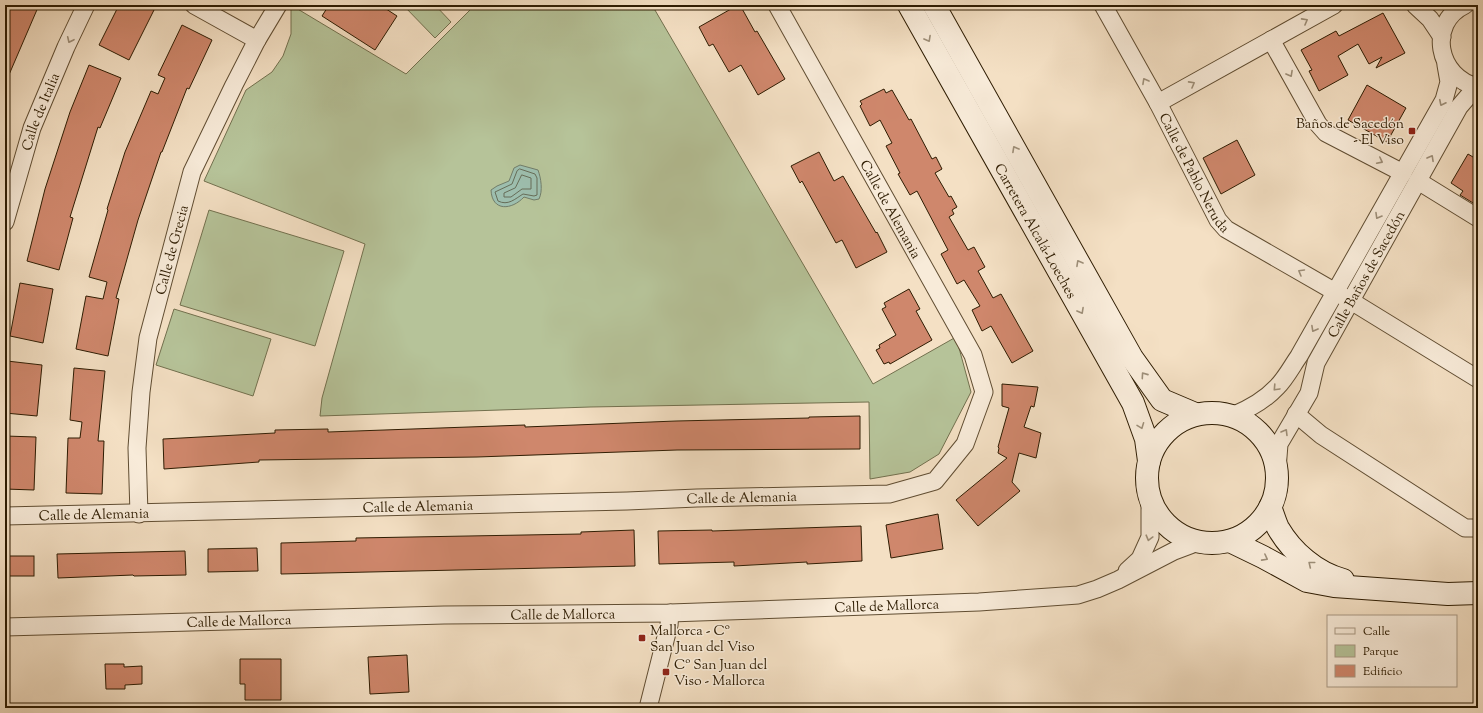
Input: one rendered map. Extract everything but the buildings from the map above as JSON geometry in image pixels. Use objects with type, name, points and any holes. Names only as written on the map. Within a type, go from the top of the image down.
[{"type":"main road","name":"Carretera Alcalá-Loeches","points":[[909,5],[1133,403],[1146,439],[1149,461]]},
{"type":"main road","name":"Carretera Alcalá-Loeches","points":[[934,5],[1132,358],[1162,400],[1195,414]]},
{"type":"main road","points":[[1214,412],[1232,416],[1248,424],[1262,436],[1272,452],[1277,470],[1276,489],[1270,507],[1260,522],[1246,534],[1230,541],[1214,543],[1198,542],[1177,533],[1161,519],[1150,499],[1146,480],[1149,461],[1155,445],[1166,431],[1179,421],[1195,414],[1214,412]]},
{"type":"main road","points":[[1270,507],[1278,527],[1293,549],[1319,570],[1335,578],[1373,588]]},
{"type":"main road","points":[[1230,541],[1307,581],[1334,586],[1448,594],[1478,593]]},
{"type":"street","name":"Calle de Italia","points":[[5,222],[32,128],[66,47],[86,5]]},
{"type":"street","points":[[194,5],[257,40]]},
{"type":"street","name":"Calle de Grecia","points":[[139,514],[137,448],[140,392],[148,338],[192,172],[257,40],[278,5]]},
{"type":"street","name":"Calle de Alemania","points":[[5,516],[139,514],[889,494],[935,481],[965,444],[984,392],[973,354],[777,5]]},
{"type":"street","name":"Calle de Pablo Neruda","points":[[1103,5],[1158,103],[1218,220],[1226,229],[1351,301],[1478,379]]},
{"type":"street","points":[[1158,103],[1334,5]]},
{"type":"street","points":[[1415,5],[1430,19],[1442,37]]},
{"type":"street","points":[[1442,37],[1445,25],[1459,5]]},
{"type":"street","name":"Calle Baños de Sacedón","points":[[1232,416],[1250,408],[1266,397],[1278,386],[1299,356],[1444,100],[1449,82],[1442,51],[1442,37]]},
{"type":"street","points":[[1271,40],[1318,124],[1326,133],[1403,173]]},
{"type":"street","points":[[1446,65],[1456,77],[1469,85],[1478,87]]},
{"type":"street","name":"Calle Baños de Sacedón","points":[[1277,470],[1279,444],[1309,393],[1316,363],[1459,107],[1471,93],[1478,90]]},
{"type":"street","points":[[1418,181],[1478,218]]},
{"type":"street","points":[[1296,414],[1321,436],[1465,528],[1478,528]]},
{"type":"street","name":"Calle de Mallorca","points":[[1118,580],[1140,559],[1150,537],[1150,499]]},
{"type":"street","name":"Calle de Mallorca","points":[[5,627],[444,615],[670,613],[980,602],[1078,595],[1118,580],[1174,551],[1198,542]]},
{"type":"street","points":[[648,708],[669,625],[670,613]]},
{"type":"green space","points":[[291,5],[406,74],[475,5],[652,5],[873,384],[956,337],[971,392],[939,454],[910,472],[870,479],[869,402],[590,407],[320,416],[322,398],[365,244],[204,181],[246,90],[272,72],[283,56],[291,34]]},
{"type":"green space","points":[[403,5],[435,5],[451,22],[435,38]]},
{"type":"green space","points":[[209,210],[344,251],[315,346],[180,305]]},
{"type":"green space","points":[[174,309],[271,339],[253,396],[156,365]]},
{"type":"water","points":[[520,165],[538,170],[541,184],[539,199],[534,200],[524,197],[514,204],[503,207],[495,202],[492,197],[491,190],[509,181],[514,168]]},
{"type":"place","name":"Baños de Sacedón - El Viso","points":[[1412,131]]},
{"type":"place","name":"Mallorca - Cº San Juan del Viso","points":[[642,638]]},
{"type":"place","name":"Cº San Juan del Viso - Mallorca","points":[[666,672]]}]
